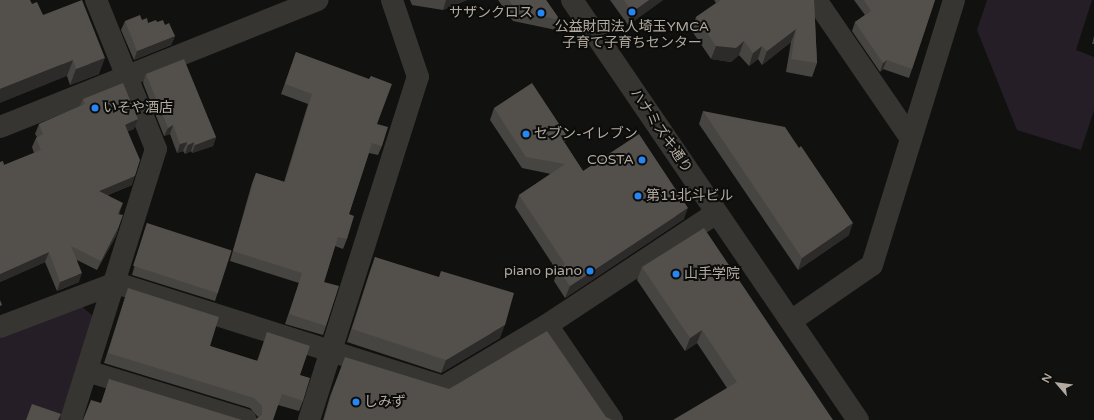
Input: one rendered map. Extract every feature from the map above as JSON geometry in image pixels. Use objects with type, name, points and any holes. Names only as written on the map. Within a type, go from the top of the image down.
[{"type":"street","points":[[71,420],[116,283],[156,149],[96,0]]},
{"type":"street","points":[[0,127],[318,0]]},
{"type":"street","points":[[309,420],[418,77],[392,0]]},
{"type":"street","name":"ハナミズキ通り","points":[[572,0],[858,420]]},
{"type":"street","points":[[816,0],[911,139]]},
{"type":"street","points":[[791,321],[872,265],[954,0]]},
{"type":"street","points":[[0,327],[116,283],[332,350],[443,387],[547,325],[716,213]]},
{"type":"street","points":[[547,325],[612,420]]},
{"type":"street","points":[[87,371],[246,420]]},
{"type":"shaded area","points":[[987,0],[1092,0],[1076,50],[1094,57],[1094,110],[1081,150],[1017,130],[977,30]]},
{"type":"shaded area","points":[[80,305],[93,316],[60,420],[0,420],[0,336]]},
{"type":"building","points":[[0,0],[30,0],[32,4],[37,2],[43,15],[82,0],[105,58],[76,69],[73,60],[0,89]]},
{"type":"building","points":[[509,0],[546,0],[560,20],[516,11]]},
{"type":"building","points":[[624,0],[649,0],[632,12]]},
{"type":"building","points":[[721,0],[814,0],[817,63],[791,59],[796,29],[767,51],[762,46],[753,53],[744,41],[736,48],[716,46],[696,17]]},
{"type":"building","points":[[864,0],[935,0],[912,69],[887,60],[883,63],[855,22],[871,11]]},
{"type":"building","points":[[140,15],[142,20],[147,18],[148,23],[156,20],[157,22],[163,20],[165,25],[169,23],[175,36],[137,51],[125,21]]},
{"type":"building","points":[[296,52],[369,79],[371,76],[392,84],[377,124],[388,127],[382,146],[372,143],[349,214],[354,216],[347,239],[338,237],[324,282],[339,286],[326,326],[289,314],[302,273],[233,251],[256,173],[285,182],[312,94],[285,84]]},
{"type":"building","points":[[184,59],[216,137],[195,145],[194,142],[188,145],[187,142],[180,144],[173,125],[168,128],[146,74]]},
{"type":"building","points":[[123,83],[138,119],[125,125],[140,160],[135,176],[99,191],[123,203],[118,214],[123,215],[119,226],[101,261],[71,246],[82,273],[60,282],[49,252],[0,274],[0,162],[3,161],[4,165],[41,150],[36,138],[43,134],[39,124],[85,104],[83,99]]},
{"type":"building","points":[[532,83],[567,136],[562,139],[583,171],[639,134],[688,208],[570,286],[558,269],[565,264],[519,195],[565,164],[526,157],[494,108]]},
{"type":"building","points":[[703,111],[785,127],[799,148],[801,146],[853,223],[802,258]]},
{"type":"building","points":[[147,223],[232,251],[218,293],[133,266]]},
{"type":"building","points":[[704,228],[833,420],[673,420],[737,382],[702,330],[690,338],[642,267]]},
{"type":"building","points":[[375,257],[439,277],[441,271],[514,293],[505,325],[446,360],[352,329]]},
{"type":"building","points":[[128,288],[219,317],[210,346],[258,361],[267,332],[310,346],[300,375],[310,378],[303,401],[282,394],[273,420],[255,420],[262,414],[262,406],[254,398],[108,353]]},
{"type":"building","points":[[547,331],[606,417],[612,420],[324,420],[334,386],[345,357],[449,389]]},
{"type":"building","points":[[109,379],[242,420],[83,420],[91,400],[101,403]]},
{"type":"building","points":[[32,404],[61,414],[58,420],[26,420]]},
{"type":"place","name":"公益財団法人埼玉YMCA 子育て子育ちセンター","points":[[632,12]]},
{"type":"place","name":"サザンクロス","points":[[541,13]]},
{"type":"place","name":"いそや酒店","points":[[95,108]]},
{"type":"place","name":"セブン-イレブン","points":[[526,134]]},
{"type":"place","name":"COSTA","points":[[642,160]]},
{"type":"place","name":"第11北斗ビル","points":[[638,196]]},
{"type":"place","name":"piano piano","points":[[590,271]]},
{"type":"place","name":"山手学院","points":[[676,274]]},
{"type":"place","name":"しみず","points":[[356,402]]}]
